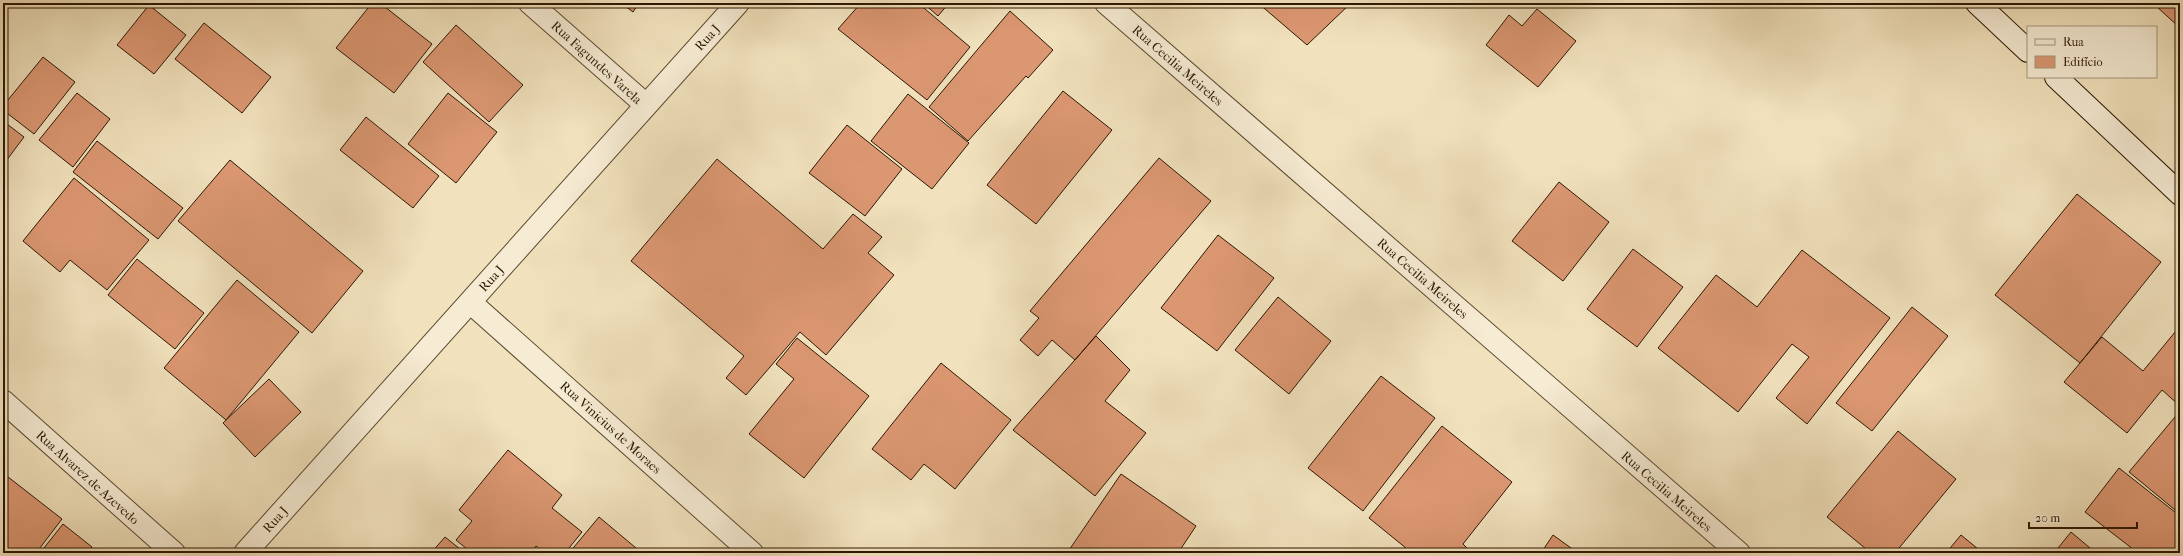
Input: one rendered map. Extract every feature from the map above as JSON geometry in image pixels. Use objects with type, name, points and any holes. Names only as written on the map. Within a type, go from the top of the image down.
[{"type":"street","name":"Rua Fagundes Varela","points":[[530,3],[646,105]]},
{"type":"street","name":"Rua J","points":[[245,553],[738,3]]},
{"type":"street","name":"Rua Cecilia Meireles","points":[[1106,3],[1739,553]]},
{"type":"street","points":[[1977,3],[2027,50]]},
{"type":"street","points":[[2057,78],[2180,194]]},
{"type":"street","name":"Rua Vinicius de Moraes","points":[[470,302],[752,553]]},
{"type":"street","name":"Rua Alvarez de Azevedo","points":[[3,401],[174,553]]},
{"type":"building","points":[[372,3],[380,3],[432,44],[394,93],[336,48]]},
{"type":"building","points":[[621,3],[639,3],[633,12]]},
{"type":"building","points":[[861,3],[918,3],[970,47],[927,100],[838,29]]},
{"type":"building","points":[[923,3],[949,3],[938,16]]},
{"type":"building","points":[[1258,3],[1351,3],[1307,45]]},
{"type":"building","points":[[2159,3],[2180,3],[2180,28],[2156,6]]},
{"type":"building","points":[[149,5],[186,35],[154,74],[117,45]]},
{"type":"building","points":[[1537,9],[1576,41],[1538,87],[1486,45],[1509,15],[1522,26]]},
{"type":"building","points":[[1010,11],[1053,50],[1028,78],[1026,76],[968,141],[929,107]]},
{"type":"building","points":[[204,23],[271,77],[242,113],[175,59]]},
{"type":"building","points":[[456,25],[523,85],[489,122],[423,62]]},
{"type":"building","points":[[43,57],[75,82],[34,134],[3,110],[3,106]]},
{"type":"building","points":[[1063,91],[1112,130],[1036,224],[987,185]]},
{"type":"building","points":[[77,93],[110,119],[73,167],[39,140]]},
{"type":"building","points":[[448,93],[497,132],[456,183],[408,144]]},
{"type":"building","points":[[908,94],[969,143],[932,189],[871,141]]},
{"type":"building","points":[[366,117],[439,176],[413,208],[340,150]]},
{"type":"building","points":[[3,121],[24,137],[3,165]]},
{"type":"building","points":[[847,125],[902,169],[865,216],[809,173]]},
{"type":"building","points":[[97,141],[183,208],[158,239],[73,172]]},
{"type":"building","points":[[1159,158],[1211,201],[1075,360],[1052,340],[1038,356],[1020,340],[1039,318],[1030,311]]},
{"type":"building","points":[[717,159],[823,249],[853,214],[882,237],[868,253],[894,275],[826,355],[800,332],[746,395],[726,378],[744,356],[631,261]]},
{"type":"building","points":[[230,160],[363,271],[312,333],[178,221]]},
{"type":"building","points":[[74,178],[149,240],[107,290],[70,260],[60,272],[23,241]]},
{"type":"building","points":[[1559,182],[1609,222],[1563,281],[1512,241]]},
{"type":"building","points":[[2077,194],[2161,262],[2080,363],[1995,295]]},
{"type":"building","points":[[1218,235],[1274,278],[1217,351],[1161,308]]},
{"type":"building","points":[[1633,249],[1683,287],[1637,347],[1587,309]]},
{"type":"building","points":[[1802,250],[1890,318],[1807,424],[1776,398],[1809,357],[1792,344],[1738,412],[1658,348],[1716,275],[1757,307]]},
{"type":"building","points":[[137,259],[204,313],[175,349],[108,295]]},
{"type":"building","points":[[237,280],[299,332],[226,420],[164,368]]},
{"type":"building","points":[[1278,297],[1331,341],[1289,394],[1235,350]]},
{"type":"building","points":[[1912,307],[1948,336],[1872,431],[1836,403]]},
{"type":"building","points":[[2180,326],[2180,406],[2162,390],[2127,433],[2064,382],[2102,337],[2143,371]]},
{"type":"building","points":[[1096,336],[1130,370],[1105,401],[1146,433],[1095,496],[1013,430]]},
{"type":"building","points":[[797,338],[869,396],[804,478],[749,434],[794,379],[776,364]]},
{"type":"building","points":[[941,363],[1011,420],[955,489],[924,464],[911,480],[872,449]]},
{"type":"building","points":[[1381,376],[1435,418],[1363,511],[1308,468]]},
{"type":"building","points":[[269,379],[301,412],[255,457],[223,423]]},
{"type":"building","points":[[2180,411],[2180,514],[2129,472]]},
{"type":"building","points":[[1442,426],[1512,482],[1463,544],[1472,553],[1412,553],[1369,518]]},
{"type":"building","points":[[1898,431],[1956,479],[1895,553],[1871,553],[1827,517]]},
{"type":"building","points":[[508,450],[562,495],[552,508],[582,532],[565,553],[545,553],[536,546],[531,553],[472,553],[456,540],[472,521],[459,510]]},
{"type":"building","points":[[2119,468],[2180,516],[2180,553],[2138,553],[2085,512]]},
{"type":"building","points":[[3,473],[62,519],[36,553],[3,553]]},
{"type":"building","points":[[1121,474],[1196,526],[1178,553],[1067,553]]},
{"type":"building","points":[[599,517],[642,553],[569,553]]},
{"type":"building","points":[[63,524],[92,547],[87,553],[40,553]]},
{"type":"building","points":[[2071,532],[2096,553],[2054,553]]},
{"type":"building","points":[[1553,535],[1578,553],[1541,553]]},
{"type":"building","points":[[1961,535],[1983,553],[1946,553]]},
{"type":"building","points":[[445,537],[465,553],[431,553]]}]
